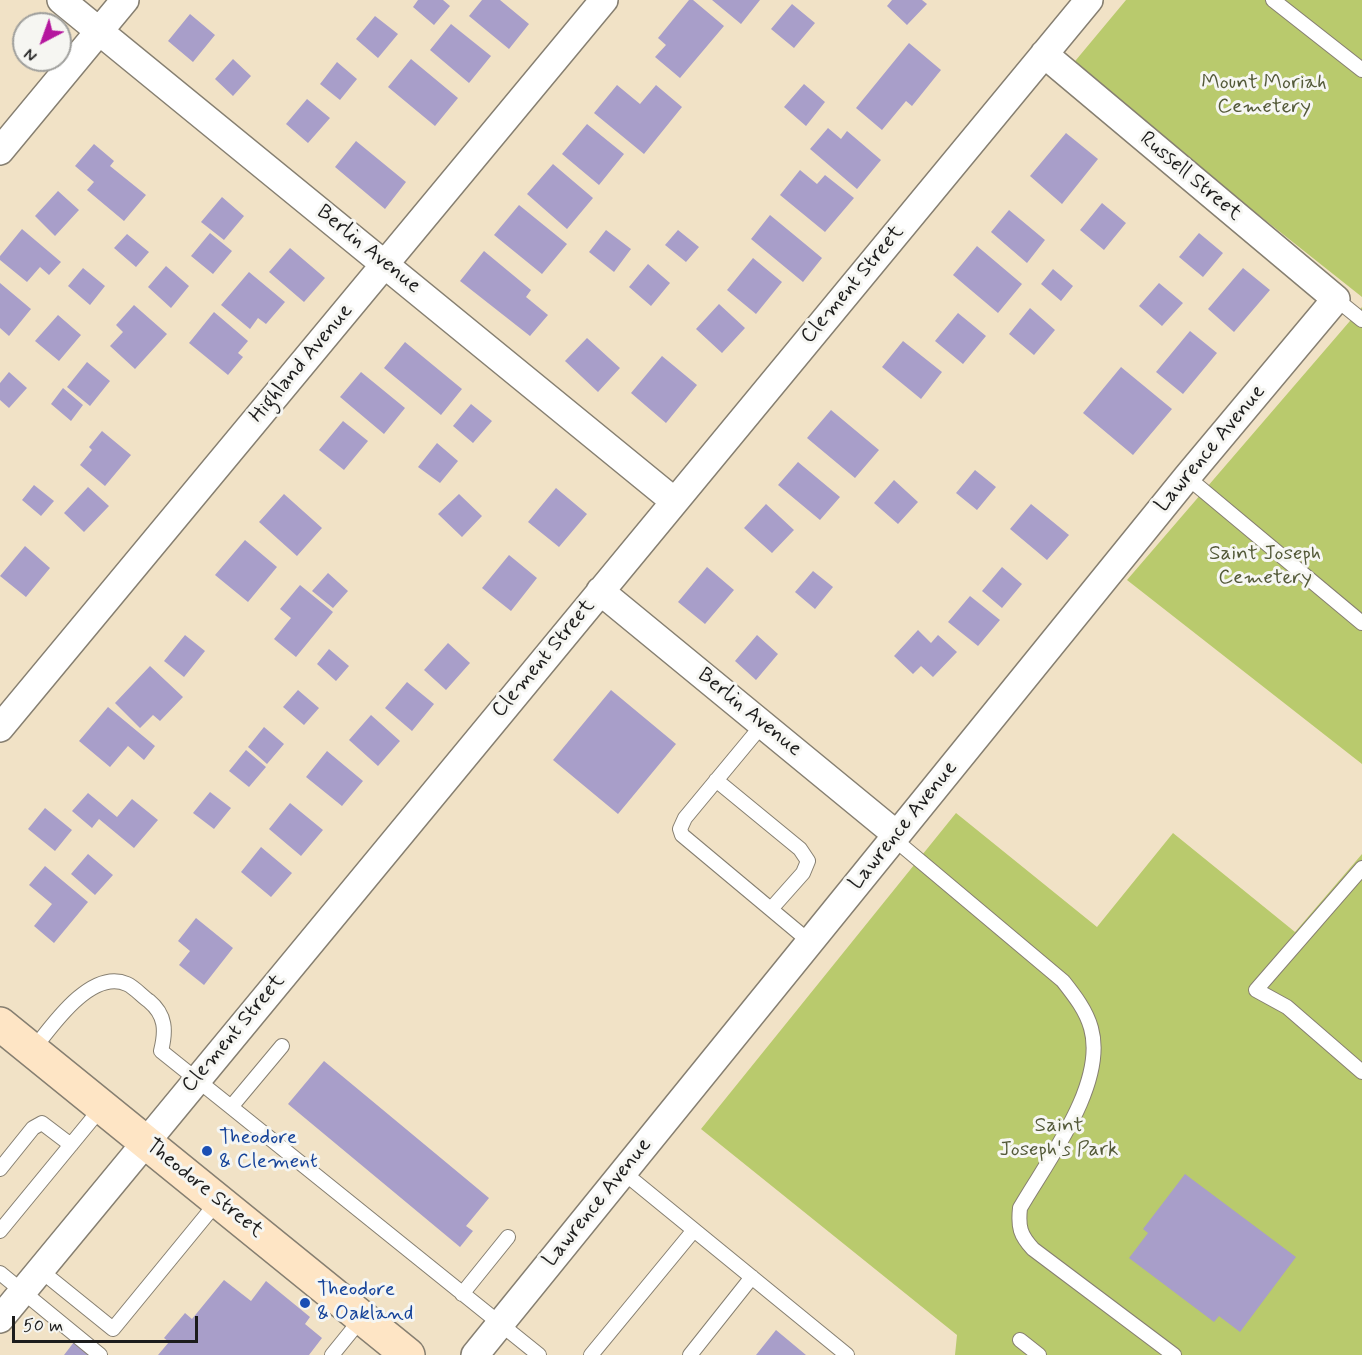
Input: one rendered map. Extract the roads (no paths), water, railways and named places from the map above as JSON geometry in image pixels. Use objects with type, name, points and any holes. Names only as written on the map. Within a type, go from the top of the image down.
[{"type":"main road","name":"Theodore Street","points":[[0,1024],[408,1355]]},
{"type":"street","name":"Berlin Avenue","points":[[61,0],[674,501]]},
{"type":"street","points":[[0,151],[125,0]]},
{"type":"street","name":"Highland Avenue","points":[[0,728],[604,0]]},
{"type":"street","name":"Clement Street","points":[[0,1319],[1089,0]]},
{"type":"street","name":"Russell Street","points":[[1044,54],[1336,299]]},
{"type":"street","name":"Lawrence Avenue","points":[[475,1355],[1187,477],[1336,299]]},
{"type":"street","name":"Berlin Avenue","points":[[600,591],[763,724],[896,837]]},
{"type":"lane","points":[[1273,0],[1362,70]]},
{"type":"lane","points":[[1336,299],[1362,320]]},
{"type":"lane","points":[[1187,477],[1362,623]]},
{"type":"lane","points":[[763,724],[685,818],[680,829],[682,835],[810,942]]},
{"type":"lane","points":[[716,780],[800,849],[808,861],[803,873],[771,909]]},
{"type":"lane","points":[[896,837],[1063,981],[1080,1003],[1091,1028],[1095,1052],[1090,1079],[1078,1108],[1020,1209],[1018,1226],[1024,1239],[1033,1249],[1174,1355]]},
{"type":"lane","points":[[1362,868],[1256,990],[1287,1007],[1362,1072]]},
{"type":"lane","points":[[33,1050],[73,1001],[93,987],[126,983],[159,1009],[166,1032],[160,1051],[539,1355]]},
{"type":"lane","points":[[231,1107],[282,1046]]},
{"type":"lane","points":[[0,1232],[102,1107]]},
{"type":"lane","points":[[0,1169],[33,1128],[42,1123],[71,1145]]},
{"type":"lane","points":[[624,1172],[847,1355]]},
{"type":"lane","points":[[40,1270],[113,1329],[218,1201]]},
{"type":"lane","points":[[591,1355],[694,1230]]},
{"type":"lane","points":[[462,1294],[508,1237]]},
{"type":"lane","points":[[0,1273],[100,1355]]},
{"type":"lane","points":[[690,1355],[752,1277]]},
{"type":"lane","points":[[332,1355],[362,1318]]},
{"type":"lane","points":[[1020,1340],[1039,1355]]},
{"type":"place","name":"Theodore & Clement","points":[[207,1151]]},
{"type":"place","name":"Theodore & Oakland","points":[[305,1303]]},
{"type":"park label","name":"Mount Moriah Cemetery","points":[[1264,96]]},
{"type":"park label","name":"Saint Joseph Cemetery","points":[[1265,567]]},
{"type":"park label","name":"Saint Joseph's Park","points":[[1059,1139]]}]
